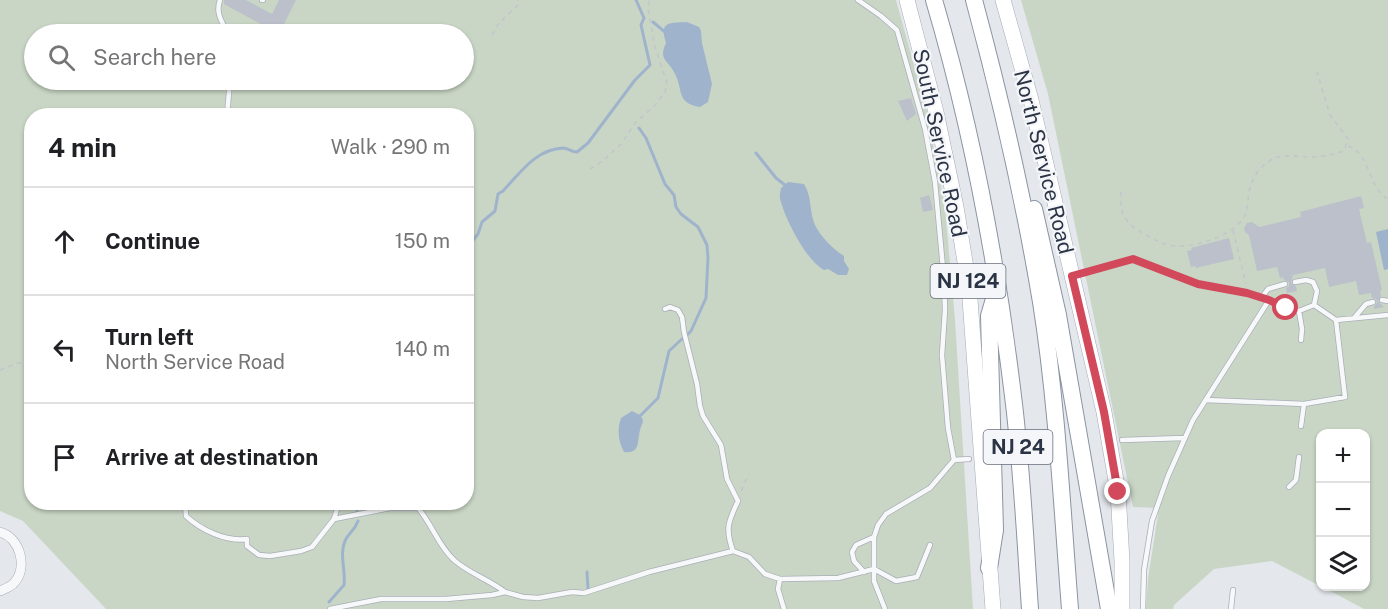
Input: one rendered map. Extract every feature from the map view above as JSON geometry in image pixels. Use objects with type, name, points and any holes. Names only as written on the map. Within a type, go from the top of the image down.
[{"type":"highway","name":"NJ 24","points":[[934,0],[963,112],[998,285],[1014,409],[1030,609]]},
{"type":"highway","name":"NJ 24","points":[[974,0],[993,69],[1026,219],[1041,303],[1052,394],[1070,609]]},
{"type":"highway","points":[[993,69],[1040,229],[1058,315],[1109,609]]},
{"type":"highway","points":[[989,568],[995,530],[989,316],[998,285]]},
{"type":"main road","name":"South Service Road","points":[[907,0],[936,112],[956,207],[969,286],[993,609]]},
{"type":"main road","name":"North Service Road","points":[[1003,0],[1030,100],[1104,412],[1118,492],[1122,609]]},
{"type":"street","points":[[0,532],[8,534],[17,546],[22,561],[20,573],[13,584],[0,591]]},
{"type":"lane","points":[[220,0],[219,17],[223,24]]},
{"type":"lane","points":[[858,0],[897,30],[925,129],[935,182],[944,279],[945,310],[942,355],[947,421],[954,460]]},
{"type":"lane","points":[[228,108],[229,90]]},
{"type":"lane","points":[[1072,276],[1133,259],[1198,284],[1262,297],[1286,308],[1299,311],[1314,305]]},
{"type":"lane","points":[[1295,282],[1306,280],[1313,282],[1317,291],[1314,305]]},
{"type":"lane","points":[[1262,297],[1268,289],[1285,284]]},
{"type":"lane","points":[[1143,609],[1144,570],[1152,521],[1167,477],[1192,420],[1269,300]]},
{"type":"lane","points":[[1354,318],[1366,304],[1373,302]]},
{"type":"lane","points":[[1314,305],[1336,321],[1388,315]]},
{"type":"lane","points":[[665,309],[670,307],[678,310],[682,317],[703,416],[721,445],[727,479],[737,500],[727,523],[728,538],[733,551]]},
{"type":"lane","points":[[1299,311],[1302,328],[1301,340]]},
{"type":"lane","points":[[1206,400],[1304,404],[1345,398],[1336,321]]},
{"type":"lane","points":[[1301,426],[1304,404]]},
{"type":"lane","points":[[1122,440],[1184,438]]},
{"type":"lane","points":[[1289,487],[1296,480],[1299,457]]},
{"type":"lane","points":[[885,609],[874,581],[874,537],[878,525],[886,514],[930,488],[954,460],[969,459]]},
{"type":"lane","points":[[186,510],[186,516],[192,522],[219,536],[247,539],[247,546],[259,555],[312,548],[334,519],[337,510]]},
{"type":"lane","points":[[334,519],[380,510]]},
{"type":"lane","points":[[420,510],[454,560],[505,592],[523,597],[538,598],[572,592],[584,593],[649,572],[733,551],[748,557],[765,574],[780,579],[838,578],[874,569],[896,581],[917,577],[930,545]]},
{"type":"lane","points":[[864,572],[854,561],[852,552],[856,545],[874,537]]},
{"type":"lane","points":[[780,579],[778,589],[784,609]]},
{"type":"lane","points":[[1232,609],[1233,590]]},
{"type":"lane","points":[[330,609],[381,599],[446,599],[505,592]]},
{"type":"path","points":[[492,36],[499,22],[519,4],[518,0]]},
{"type":"path","points":[[590,170],[621,144],[635,123],[655,105],[665,92],[667,83],[654,47],[648,9],[649,0]]},
{"type":"path","points":[[1121,192],[1119,205],[1124,218],[1140,232],[1174,246],[1187,245],[1226,234],[1239,224],[1246,213],[1250,184],[1269,160],[1284,155],[1315,157],[1332,155],[1344,151],[1347,146],[1348,139],[1330,115],[1317,72]]},
{"type":"path","points":[[1347,146],[1355,149],[1361,156],[1379,189],[1388,199]]},
{"type":"path","points":[[1233,229],[1247,293]]},
{"type":"path","points":[[0,370],[24,362]]},
{"type":"path","points":[[737,500],[749,474]]},
{"type":"green space","points":[[0,0],[896,0],[927,112],[945,208],[955,320],[973,609],[106,609],[23,521],[0,511]]},
{"type":"green space","points":[[1021,0],[1388,0],[1388,609],[1364,609],[1330,591],[1370,591],[1370,429],[1316,429],[1316,584],[1272,561],[1214,569],[1174,605],[1173,609],[1146,609],[1148,579],[1159,508],[1133,507],[1048,94]]},
{"type":"water","points":[[687,22],[699,27],[701,31],[712,84],[708,102],[700,107],[683,99],[677,78],[663,56],[666,43],[665,27],[671,23]]},
{"type":"water","points":[[788,182],[804,184],[815,225],[828,242],[844,256],[849,269],[847,275],[838,275],[817,265],[798,240],[780,199],[781,188]]},
{"type":"water","points":[[1388,229],[1388,269],[1384,270],[1376,232]]},
{"type":"water","points":[[632,411],[640,415],[643,421],[636,449],[624,452],[620,444],[620,422],[621,418]]},
{"type":"building","points":[[224,0],[246,0],[272,14],[279,0],[296,0],[284,24],[261,24],[224,4]]},
{"type":"building","points":[[911,98],[916,114],[907,121],[898,101]]},
{"type":"building","points":[[929,195],[933,210],[923,212],[920,198]]},
{"type":"building","points":[[1361,196],[1364,208],[1359,209],[1367,243],[1371,242],[1382,290],[1378,301],[1384,307],[1374,309],[1376,299],[1372,298],[1371,293],[1359,295],[1356,281],[1329,287],[1325,268],[1293,275],[1291,283],[1296,286],[1297,291],[1287,293],[1286,288],[1289,282],[1283,277],[1280,278],[1277,267],[1257,271],[1249,235],[1244,228],[1247,223],[1252,222],[1259,227],[1301,217],[1300,212]]},
{"type":"building","points":[[1229,238],[1234,259],[1196,268],[1191,267],[1187,251]]},
{"type":"waterway","points":[[474,239],[482,222],[495,211],[498,194],[529,163],[553,149],[563,148],[577,152],[588,143],[635,80],[650,65],[641,25],[644,18],[636,0]]},
{"type":"waterway","points":[[653,22],[665,32]]},
{"type":"waterway","points":[[639,128],[646,138],[665,184],[674,195],[676,207],[681,214],[698,227],[707,245],[706,298],[691,331],[686,336]]},
{"type":"waterway","points":[[756,153],[776,178],[785,185]]},
{"type":"waterway","points":[[638,418],[658,398],[669,351],[682,339]]},
{"type":"waterway","points":[[329,602],[344,585],[343,546],[358,521]]},
{"type":"waterway","points":[[587,572],[588,589]]},
{"type":"route","points":[[1118,492],[1104,412],[1072,276],[1133,259],[1179,278],[1211,287],[1234,289],[1286,308]]}]
